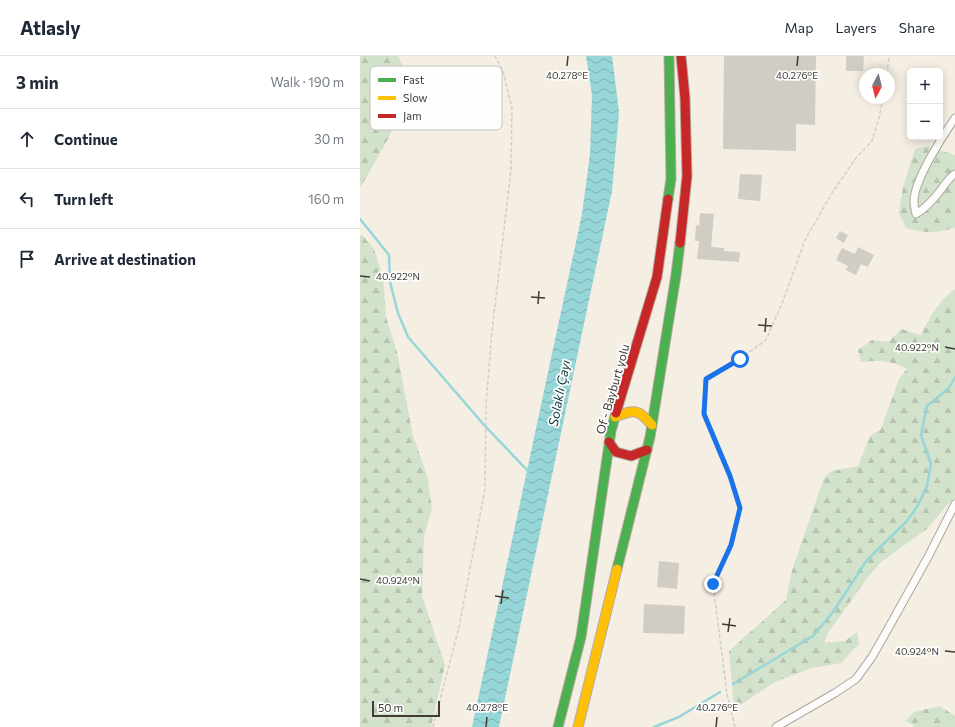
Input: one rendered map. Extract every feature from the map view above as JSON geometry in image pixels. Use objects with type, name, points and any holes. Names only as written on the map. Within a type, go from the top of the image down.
[{"type":"highway","name":"Of - Bayburt yolu","points":[[558,727],[581,637],[611,431],[658,277],[671,179],[668,56]]},
{"type":"highway","points":[[578,727],[647,450],[676,275],[687,176],[685,98],[681,56]]},
{"type":"highway","points":[[615,417],[630,411],[642,414],[652,425]]},
{"type":"highway","points":[[609,442],[616,452],[630,456],[647,450]]},
{"type":"street","points":[[955,118],[943,135],[917,186],[914,202],[916,214],[925,208],[939,193],[950,177],[955,174]]},
{"type":"street","points":[[776,727],[835,693],[856,679],[872,657],[928,557],[955,504]]},
{"type":"path","points":[[495,56],[500,66]]},
{"type":"path","points":[[888,68],[889,56]]},
{"type":"path","points":[[433,727],[459,627],[486,489],[486,405],[492,331],[511,162],[512,108],[502,69]]},
{"type":"path","points":[[735,727],[727,694],[713,584],[731,545],[740,508],[730,476],[704,414],[706,379],[740,359],[766,340],[783,301],[805,240],[832,193],[848,169],[872,141],[882,104]]},
{"type":"green space","points":[[360,56],[398,56],[403,66],[370,66],[370,130],[392,130],[360,188]]},
{"type":"green space","points":[[928,146],[955,155],[955,228],[931,232],[913,230],[906,228],[899,213],[903,187],[915,149]]},
{"type":"green space","points":[[360,235],[363,236],[374,249],[383,277],[386,317],[397,352],[413,436],[427,475],[432,508],[424,536],[422,596],[445,665],[431,727],[360,727]]},
{"type":"green space","points":[[955,289],[955,501],[950,502],[927,529],[881,562],[868,577],[828,633],[824,643],[845,641],[857,632],[859,644],[841,663],[812,668],[775,682],[734,709],[729,651],[786,600],[792,570],[824,478],[832,471],[858,466],[870,436],[881,429],[899,379],[907,369],[884,361],[861,362],[858,350],[872,340],[889,342],[901,329],[921,335],[935,310]]},
{"type":"green space","points":[[940,706],[955,716],[955,727],[913,727],[913,724],[905,721],[914,712]]},
{"type":"water","name":"Solaklı Çayı","points":[[586,56],[612,56],[619,112],[612,191],[499,727],[472,727],[582,214],[590,154],[592,95]]},
{"type":"building","points":[[724,56],[816,56],[815,125],[796,124],[796,151],[723,149]]},
{"type":"building","points":[[846,56],[864,56],[863,68],[859,68],[859,71],[846,71]]},
{"type":"building","points":[[740,174],[762,175],[760,201],[738,199]]},
{"type":"building","points":[[700,213],[714,214],[711,247],[724,248],[724,251],[740,252],[739,262],[697,259],[699,241],[695,241],[696,225],[699,226]]},
{"type":"building","points":[[840,231],[848,235],[844,243],[836,238]]},
{"type":"building","points":[[858,247],[874,255],[868,267],[861,264],[856,275],[846,270],[848,266],[836,260],[842,248],[855,254]]},
{"type":"building","points":[[659,561],[679,563],[677,589],[657,587]]},
{"type":"building","points":[[644,604],[685,606],[684,634],[643,633]]},
{"type":"waterway","points":[[360,219],[389,255],[390,282],[398,313],[408,337],[485,426],[528,471]]},
{"type":"waterway","points":[[733,684],[813,636],[833,612],[867,560],[906,522],[917,507],[927,486],[931,464],[921,435],[927,406],[949,388],[955,377]]},
{"type":"waterway","points":[[654,727],[679,717],[720,692]]},
{"type":"traffic: fast","points":[[668,199],[671,179],[669,56]]},
{"type":"traffic: fast","points":[[617,569],[650,437],[680,243]]},
{"type":"traffic: fast","points":[[558,727],[581,637],[611,431],[616,413]]},
{"type":"traffic: slow","points":[[615,417],[636,412],[643,416],[652,425]]},
{"type":"traffic: slow","points":[[578,727],[617,569]]},
{"type":"traffic: jam","points":[[680,243],[687,176],[685,98],[681,56]]},
{"type":"traffic: jam","points":[[616,413],[657,277],[668,199]]},
{"type":"traffic: jam","points":[[609,442],[616,452],[631,456],[647,450]]},
{"type":"route","points":[[713,584],[731,545],[740,508],[730,476],[704,414],[706,379],[740,359]]}]
